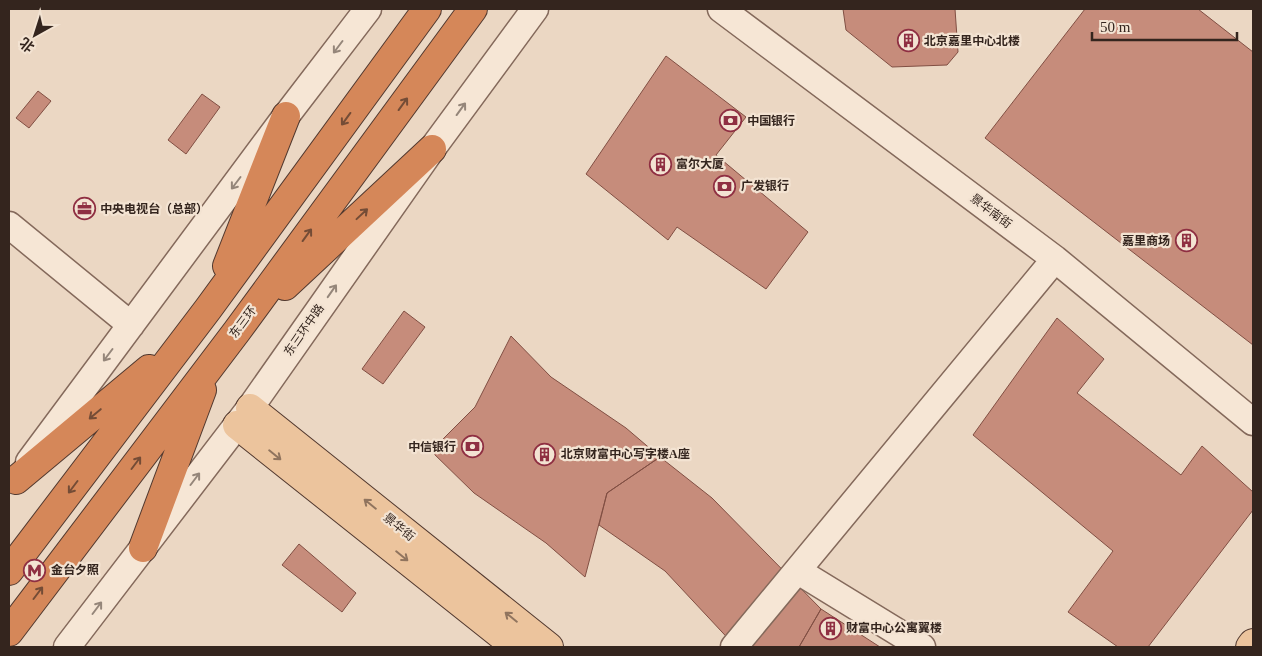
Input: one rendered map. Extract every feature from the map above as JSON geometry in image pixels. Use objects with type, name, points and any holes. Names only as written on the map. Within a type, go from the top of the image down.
[{"type":"highway","points":[[9,571],[208,309],[427,9]]},
{"type":"highway","name":"东三环","points":[[9,632],[237,331],[473,9]]},
{"type":"highway","points":[[208,309],[239,237],[286,116]]},
{"type":"highway","points":[[237,331],[432,149]]},
{"type":"highway","points":[[12,484],[186,338]]},
{"type":"highway","points":[[143,548],[213,361]]},
{"type":"main road","name":"景华街","points":[[243,416],[516,647]]},
{"type":"main road","name":"景华街","points":[[243,416],[549,647]]},
{"type":"main road","points":[[1250,647],[1253,643]]},
{"type":"street","points":[[12,484],[368,9]]},
{"type":"street","name":"东三环中路","points":[[67,647],[243,416],[432,149],[535,9]]},
{"type":"street","name":"景华南街","points":[[721,9],[1058,261],[1253,422]]},
{"type":"street","points":[[9,225],[131,325]]},
{"type":"street","points":[[734,647],[799,575],[1058,261]]},
{"type":"street","points":[[745,647],[799,575]]},
{"type":"street","points":[[799,575],[908,647]]},
{"type":"street","points":[[799,575],[922,647]]},
{"type":"building","name":"北京嘉里中心北楼","points":[[843,9],[955,9],[958,52],[947,65],[892,67],[846,30]]},
{"type":"building","name":"嘉里商场","points":[[1085,9],[1198,9],[1253,52],[1253,345],[985,138]]},
{"type":"building","name":"富尔大厦","points":[[666,56],[746,117],[716,155],[808,232],[766,289],[677,227],[668,240],[586,174]]},
{"type":"building","points":[[38,91],[51,101],[29,128],[16,118]]},
{"type":"building","points":[[202,94],[220,107],[186,154],[168,140]]},
{"type":"building","points":[[404,311],[425,327],[383,384],[362,369]]},
{"type":"building","points":[[1057,318],[1104,359],[1077,393],[1181,475],[1202,446],[1253,492],[1253,510],[1148,647],[1118,647],[1068,612],[1113,551],[973,435]]},
{"type":"building","name":"北京财富中心写字楼A座","points":[[511,336],[551,377],[626,428],[660,457],[607,493],[585,577],[546,543],[474,493],[431,451],[475,407]]},
{"type":"building","name":"北京财富中心写字楼A座","points":[[660,457],[712,498],[821,609],[799,647],[736,647],[665,571],[599,525],[607,493]]},
{"type":"building","points":[[299,544],[356,593],[342,612],[282,565]]},
{"type":"building","name":"财富中心公寓翼楼","points":[[821,609],[880,647],[799,647]]},
{"type":"place","name":"北京嘉里中心北楼","points":[[908,41]]},
{"type":"place","name":"中国银行","points":[[731,121]]},
{"type":"place","name":"富尔大厦","points":[[660,164]]},
{"type":"place","name":"广发银行","points":[[725,186]]},
{"type":"place","name":"中央电视台（总部）","points":[[84,209]]},
{"type":"place","name":"嘉里商场","points":[[1186,241]]},
{"type":"place","name":"中信银行","points":[[472,447]]},
{"type":"place","name":"北京财富中心写字楼A座","points":[[545,454]]},
{"type":"place","name":"金台夕照","points":[[35,570]]},
{"type":"place","name":"财富中心公寓翼楼","points":[[830,628]]}]
